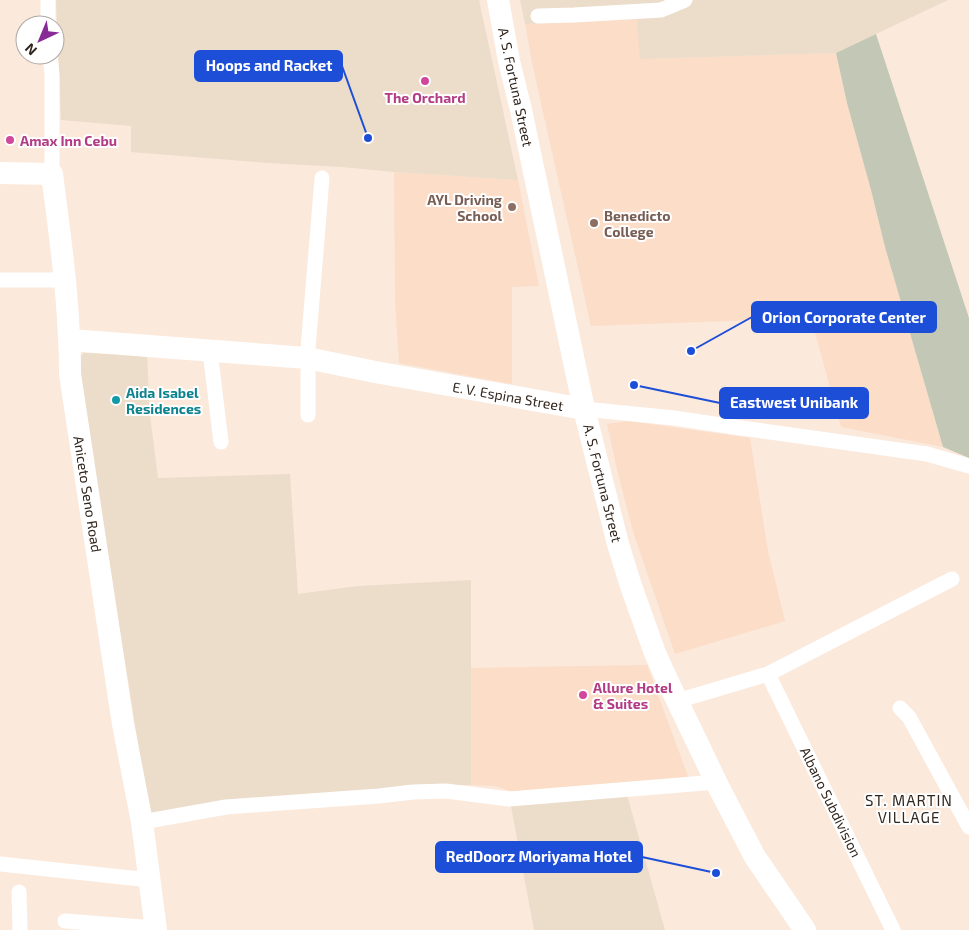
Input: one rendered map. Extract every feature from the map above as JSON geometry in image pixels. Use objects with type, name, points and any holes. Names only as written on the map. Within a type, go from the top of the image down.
[{"type":"street","points":[[48,0],[48,15]]},
{"type":"street","name":"A. S. Fortuna Street","points":[[498,0],[510,65],[584,409],[618,544],[631,586],[655,653],[717,782],[755,857],[805,930]]},
{"type":"street","points":[[538,16],[661,10],[685,0]]},
{"type":"street","name":"Aniceto Seno Road","points":[[51,65],[52,174],[70,340],[70,374],[123,724],[142,822],[156,929]]},
{"type":"street","points":[[0,173],[52,174]]},
{"type":"street","points":[[308,415],[307,358],[322,178]]},
{"type":"street","points":[[0,280],[64,280]]},
{"type":"street","name":"E. V. Espina Street","points":[[70,340],[307,358],[584,409],[674,418],[928,454],[969,466]]},
{"type":"street","points":[[210,351],[221,442]]},
{"type":"street","points":[[677,700],[768,674],[952,579]]},
{"type":"street","name":"Albano Subdivision","points":[[768,674],[893,930]]},
{"type":"street","points":[[900,708],[909,717],[969,827]]},
{"type":"street","points":[[142,822],[226,807],[413,792],[446,791],[509,799],[717,782]]},
{"type":"street","points":[[0,864],[150,880]]},
{"type":"street","points":[[19,892],[20,930]]},
{"type":"street","points":[[64,921],[156,929]]},
{"type":"shaded area","points":[[56,0],[479,0],[518,180],[131,152],[131,126],[61,120],[59,65],[65,65],[65,15],[57,15]]},
{"type":"shaded area","points":[[520,0],[948,0],[836,53],[640,59],[637,19],[525,24]]},
{"type":"shaded area","points":[[637,19],[641,59],[836,53],[847,103],[885,247],[943,447],[841,427],[811,318],[591,326],[525,24]]},
{"type":"shaded area","points":[[394,172],[518,180],[539,286],[512,287],[512,384],[399,363],[395,300]]},
{"type":"shaded area","points":[[84,353],[147,355],[150,415],[158,478],[290,474],[298,594],[358,586],[471,580],[471,785],[424,785],[149,813],[77,359]]},
{"type":"shaded area","points":[[629,421],[750,438],[768,551],[785,621],[675,654],[634,535],[607,424]]},
{"type":"shaded area","points":[[647,665],[689,779],[513,792],[496,786],[471,785],[470,668]]},
{"type":"shaded area","points":[[627,795],[665,930],[534,930],[511,806]]},
{"type":"green space","points":[[876,34],[969,318],[969,458],[943,447],[885,247],[847,103],[836,53]]},
{"type":"place","name":"The Orchard","points":[[425,81]]},
{"type":"place","name":"Hoops and Racket","points":[[368,138]]},
{"type":"place","name":"Amax Inn Cebu","points":[[10,140]]},
{"type":"place","name":"AYL Driving School","points":[[512,207]]},
{"type":"place","name":"Benedicto College","points":[[594,223]]},
{"type":"place","name":"Orion Corporate Center","points":[[691,351]]},
{"type":"place","name":"Eastwest Unibank","points":[[634,385]]},
{"type":"place","name":"Aida Isabel Residences","points":[[116,400]]},
{"type":"place","name":"Allure Hotel & Suites","points":[[583,695]]},
{"type":"place","name":"RedDoorz Moriyama Hotel","points":[[716,873]]},
{"type":"district","name":"ST. MARTIN VILLAGE","points":[[909,808]]}]
